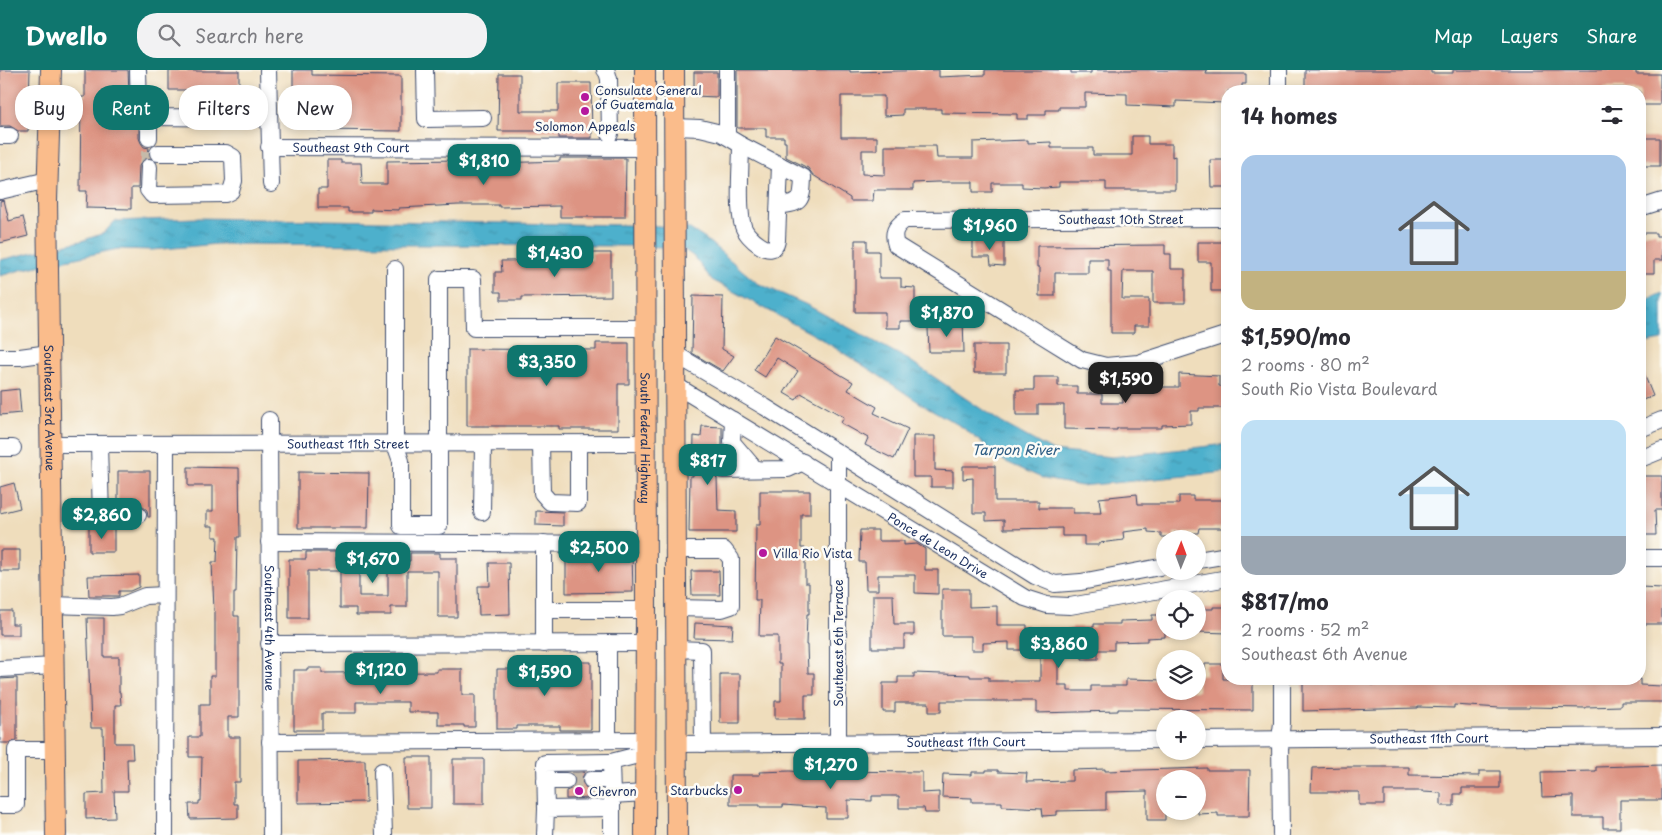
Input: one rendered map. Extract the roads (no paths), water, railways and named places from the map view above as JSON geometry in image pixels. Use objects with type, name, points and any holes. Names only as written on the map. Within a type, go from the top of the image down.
[{"type":"main road","name":"Southeast 3rd Avenue","points":[[51,70],[47,200],[56,835]]},
{"type":"main road","name":"South Federal Highway","points":[[645,70],[645,835]]},
{"type":"main road","points":[[667,70],[675,79],[677,835]]},
{"type":"main road","points":[[645,328],[658,366],[675,385]]},
{"type":"main road","points":[[645,443],[659,454],[675,484]]},
{"type":"street","points":[[138,70],[138,85]]},
{"type":"street","points":[[268,70],[271,184]]},
{"type":"street","points":[[425,70],[426,119],[482,118]]},
{"type":"street","points":[[605,70],[609,78],[610,134]]},
{"type":"street","points":[[727,70],[743,226],[747,234],[763,247],[769,249],[777,245],[780,165]]},
{"type":"street","points":[[1279,70],[1280,85]]},
{"type":"street","points":[[169,117],[269,118]]},
{"type":"street","points":[[675,127],[700,128],[721,133],[802,177],[800,200],[794,204],[779,205]]},
{"type":"street","points":[[149,130],[149,138]]},
{"type":"street","name":"Southeast 9th Court","points":[[269,147],[645,148]]},
{"type":"street","points":[[148,168],[148,190],[152,195],[225,194],[231,191],[234,182],[233,157],[226,153],[158,153]]},
{"type":"street","points":[[0,192],[48,180]]},
{"type":"street","points":[[1646,206],[1662,201]]},
{"type":"street","name":"Southeast 10th Street","points":[[1221,218],[905,220],[896,225],[893,236],[896,245],[1082,360],[1106,366],[1138,363],[1221,336]]},
{"type":"street","points":[[395,269],[395,444],[401,461],[401,526],[439,526],[439,279],[472,279],[474,328],[645,328]]},
{"type":"street","points":[[0,357],[20,357],[49,353]]},
{"type":"street","name":"Ponce de Leon Drive","points":[[675,354],[765,407],[1035,576],[1055,584],[1081,582],[1156,568]]},
{"type":"street","name":"Ponce de Leon Drive","points":[[675,385],[1025,598],[1047,605],[1070,606],[1221,579]]},
{"type":"street","points":[[749,430],[765,407]]},
{"type":"street","name":"Southeast 4th Avenue","points":[[268,420],[271,835]]},
{"type":"street","points":[[733,420],[732,442],[755,469]]},
{"type":"street","points":[[1646,427],[1662,420]]},
{"type":"street","name":"Southeast 11th Street","points":[[50,444],[645,443]]},
{"type":"street","points":[[99,444],[101,517],[151,515]]},
{"type":"street","points":[[165,835],[165,595],[151,515],[166,444]]},
{"type":"street","points":[[482,512],[483,444]]},
{"type":"street","points":[[541,444],[542,492],[550,502],[578,503],[578,444]]},
{"type":"street","points":[[1646,457],[1662,450]]},
{"type":"street","name":"Southeast 6th Terrace","points":[[838,453],[838,743]]},
{"type":"street","points":[[723,470],[788,469],[803,462]]},
{"type":"street","points":[[269,542],[646,544]]},
{"type":"street","points":[[544,543],[544,644]]},
{"type":"street","points":[[675,550],[724,550],[731,559],[730,606],[722,609],[676,608]]},
{"type":"street","points":[[1206,558],[1221,555]]},
{"type":"street","points":[[1646,558],[1662,558]]},
{"type":"street","points":[[52,605],[112,607],[120,606],[145,596],[165,595]]},
{"type":"street","points":[[544,610],[646,610]]},
{"type":"street","points":[[608,643],[608,740]]},
{"type":"street","points":[[270,644],[646,643]]},
{"type":"street","points":[[676,649],[702,650],[703,744]]},
{"type":"street","points":[[0,669],[54,666]]},
{"type":"street","points":[[676,676],[702,675]]},
{"type":"street","points":[[1280,835],[1282,685]]},
{"type":"street","points":[[676,709],[703,709]]},
{"type":"street","name":"Southeast 11th Court","points":[[1206,740],[1662,736]]},
{"type":"street","points":[[270,742],[608,740],[646,746]]},
{"type":"street","name":"Southeast 11th Court","points":[[676,744],[1156,740]]},
{"type":"street","points":[[546,835],[545,763],[611,762],[646,746]]},
{"type":"street","points":[[0,805],[16,805],[16,750],[55,750]]},
{"type":"street","points":[[611,762],[612,835]]},
{"type":"street","points":[[382,771],[384,835]]},
{"type":"street","points":[[545,781],[566,780]]},
{"type":"street","points":[[591,780],[612,794]]},
{"type":"street","points":[[546,809],[612,794],[645,793]]},
{"type":"water","name":"Tarpon River","points":[[197,218],[627,225],[690,229],[707,240],[757,283],[805,304],[909,360],[1002,423],[1053,451],[1112,457],[1221,445],[1221,473],[1081,486],[1044,479],[1004,461],[962,427],[920,403],[816,336],[712,280],[693,256],[683,249],[631,246],[217,244],[152,250],[118,249],[0,276],[0,260],[81,241],[104,233],[115,221]]},
{"type":"water","points":[[1662,293],[1662,340],[1646,343],[1646,300]]},
{"type":"tunnel","points":[[149,138],[149,167]]},
{"type":"tunnel","points":[[566,781],[591,780]]},
{"type":"place","name":"Consulate General of Guatemala","points":[[585,97]]},
{"type":"place","name":"Solomon Appeals","points":[[585,111]]},
{"type":"place","name":"Villa Rio Vista","points":[[763,553]]},
{"type":"place","name":"Starbucks","points":[[738,790]]},
{"type":"place","name":"Chevron","points":[[579,791]]}]
